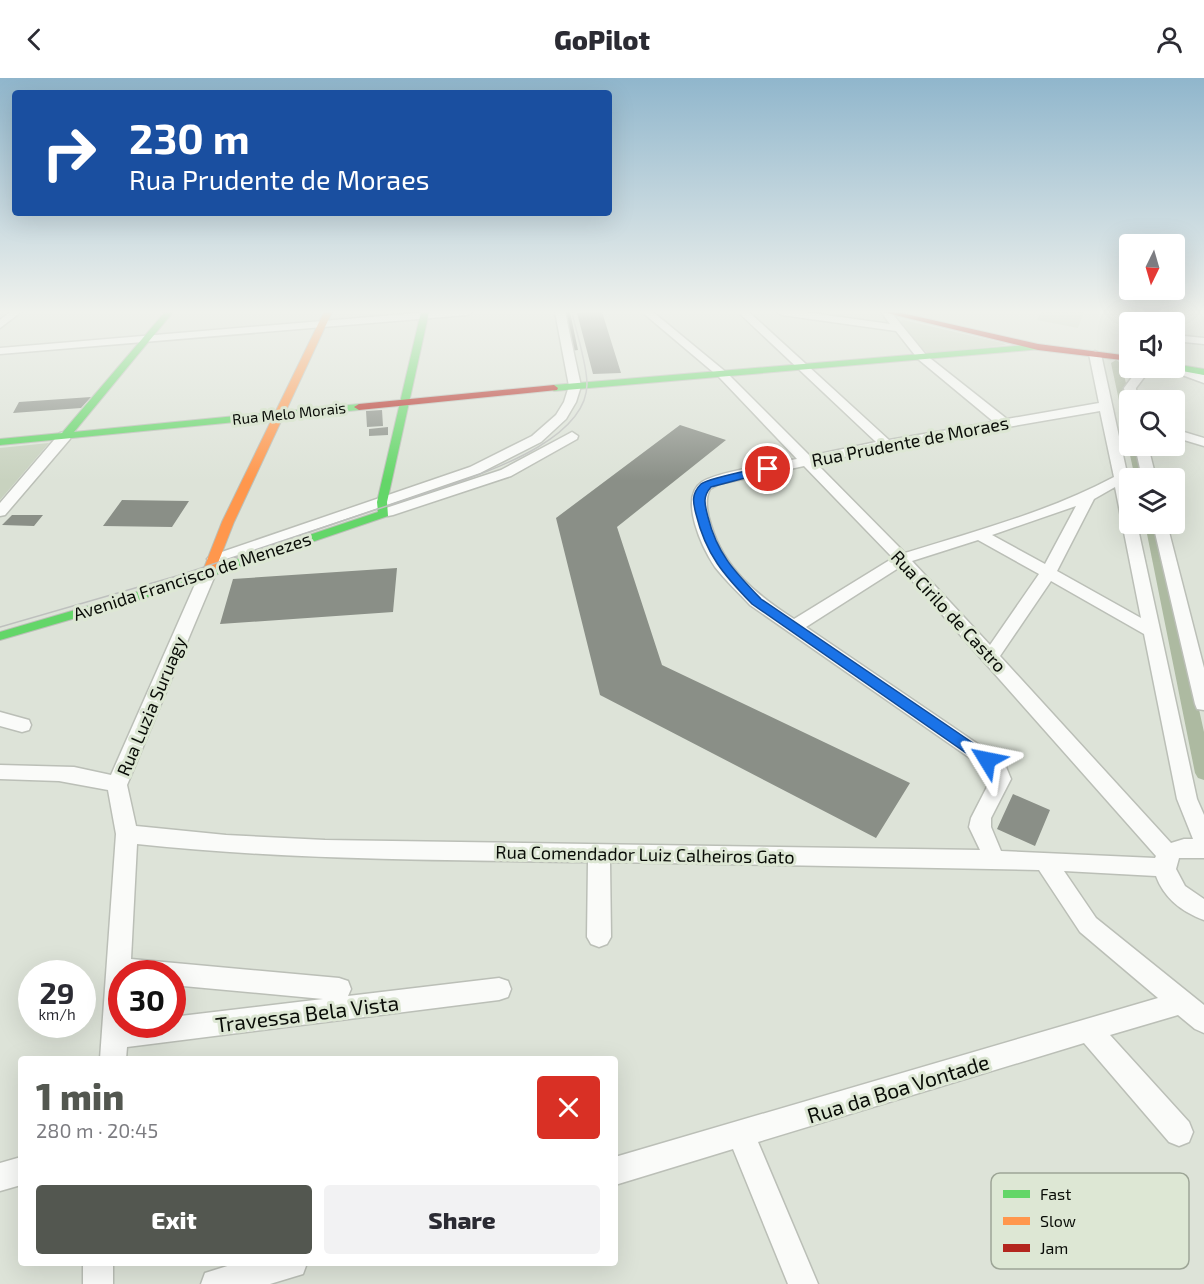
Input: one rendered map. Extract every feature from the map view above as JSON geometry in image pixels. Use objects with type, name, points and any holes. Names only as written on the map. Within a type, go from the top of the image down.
[{"type":"street","points":[[0,512],[122,368]]},
{"type":"street","points":[[212,566],[228,522],[301,368]]},
{"type":"street","points":[[383,508],[412,368]]},
{"type":"street","points":[[383,508],[513,454],[540,436],[564,414],[573,397],[575,386],[571,368]]},
{"type":"street","name":"Rua Cirilo de Castro","points":[[715,368],[902,559],[991,656],[1166,861],[1166,878],[1173,889],[1202,910]]},
{"type":"street","name":"Rua Melo Morais","points":[[0,442],[575,386],[798,368]]},
{"type":"street","points":[[801,368],[886,444]]},
{"type":"street","points":[[936,368],[1002,422]]},
{"type":"street","points":[[1098,368],[1119,474]]},
{"type":"street","points":[[1185,369],[1204,372]]},
{"type":"street","points":[[1185,373],[1204,379]]},
{"type":"street","name":"Rua Prudente de Moraes","points":[[994,859],[980,827],[981,818],[1001,779],[999,772],[987,760],[756,601],[729,573],[716,555],[705,529],[698,500],[707,484],[806,461],[1002,422],[1106,406]]},
{"type":"street","points":[[212,566],[383,508],[506,473],[572,436]]},
{"type":"street","points":[[1185,436],[1204,442]]},
{"type":"street","points":[[794,627],[902,559],[981,535],[1088,496],[1119,480]]},
{"type":"street","points":[[991,656],[1049,572],[1088,496]]},
{"type":"street","points":[[1132,534],[1187,799],[1204,841]]},
{"type":"street","points":[[1162,534],[1204,704]]},
{"type":"street","points":[[981,535],[1152,631]]},
{"type":"street","name":"Avenida Francisco de Menezes","points":[[0,636],[212,566]]},
{"type":"street","name":"Rua Luzia Suruagy","points":[[120,960],[127,834],[117,785],[212,566]]},
{"type":"street","points":[[0,719],[22,725]]},
{"type":"street","points":[[0,772],[74,774],[96,777],[117,785]]},
{"type":"street","name":"Rua Comendador Luiz Calheiros Gato","points":[[127,834],[192,842],[337,849],[1045,861],[1166,861],[1184,847],[1204,849]]},
{"type":"street","points":[[598,853],[599,937]]},
{"type":"street","points":[[1045,861],[1088,925],[1204,1021]]},
{"type":"street","points":[[186,975],[339,989]]},
{"type":"street","name":"Travessa Bela Vista","points":[[114,1048],[499,989]]},
{"type":"street","name":"Rua da Boa Vontade","points":[[618,1170],[741,1136],[1180,1003]]},
{"type":"street","points":[[1089,1030],[1179,1132]]},
{"type":"street","points":[[741,1136],[803,1284]]},
{"type":"street","points":[[0,1177],[18,1172]]},
{"type":"street","points":[[98,1266],[98,1284]]},
{"type":"street","points":[[216,1284],[281,1272]]},
{"type":"green space","points":[[49,443],[0,500],[0,448]]},
{"type":"building","points":[[591,368],[620,368],[621,373],[593,374]]},
{"type":"building","points":[[91,397],[81,408],[13,413],[19,402]]},
{"type":"building","points":[[382,410],[383,426],[367,427],[366,411]]},
{"type":"building","points":[[680,425],[726,440],[617,527],[662,665],[910,783],[876,838],[600,695],[556,518]]},
{"type":"building","points":[[388,427],[388,435],[369,436],[369,429]]},
{"type":"building","points":[[122,500],[189,501],[172,527],[103,526]]},
{"type":"building","points":[[12,515],[43,515],[34,526],[2,525]]},
{"type":"building","points":[[397,568],[393,612],[220,624],[233,579]]},
{"type":"building","points":[[1013,794],[1050,810],[1035,846],[997,829]]},
{"type":"waterway","points":[[1117,368],[1122,390]]},
{"type":"waterway","points":[[1136,456],[1139,468]]},
{"type":"waterway","points":[[1153,534],[1204,773]]},
{"type":"tram line","points":[[0,627],[180,575],[459,482],[517,459],[557,434],[572,419],[583,403],[587,384],[585,368]]},
{"type":"traffic: fast","points":[[65,436],[122,368]]},
{"type":"traffic: fast","points":[[0,636],[161,589],[384,514],[382,502],[412,368]]},
{"type":"traffic: fast","points":[[554,388],[787,368]]},
{"type":"traffic: fast","points":[[1185,369],[1204,372]]},
{"type":"traffic: fast","points":[[0,442],[359,407]]},
{"type":"traffic: slow","points":[[208,573],[228,522],[301,368]]},
{"type":"traffic: jam","points":[[359,407],[554,388]]},
{"type":"route","points":[[768,469],[707,484],[701,491],[698,500],[705,529],[716,555],[729,573],[756,601],[987,760]]}]
